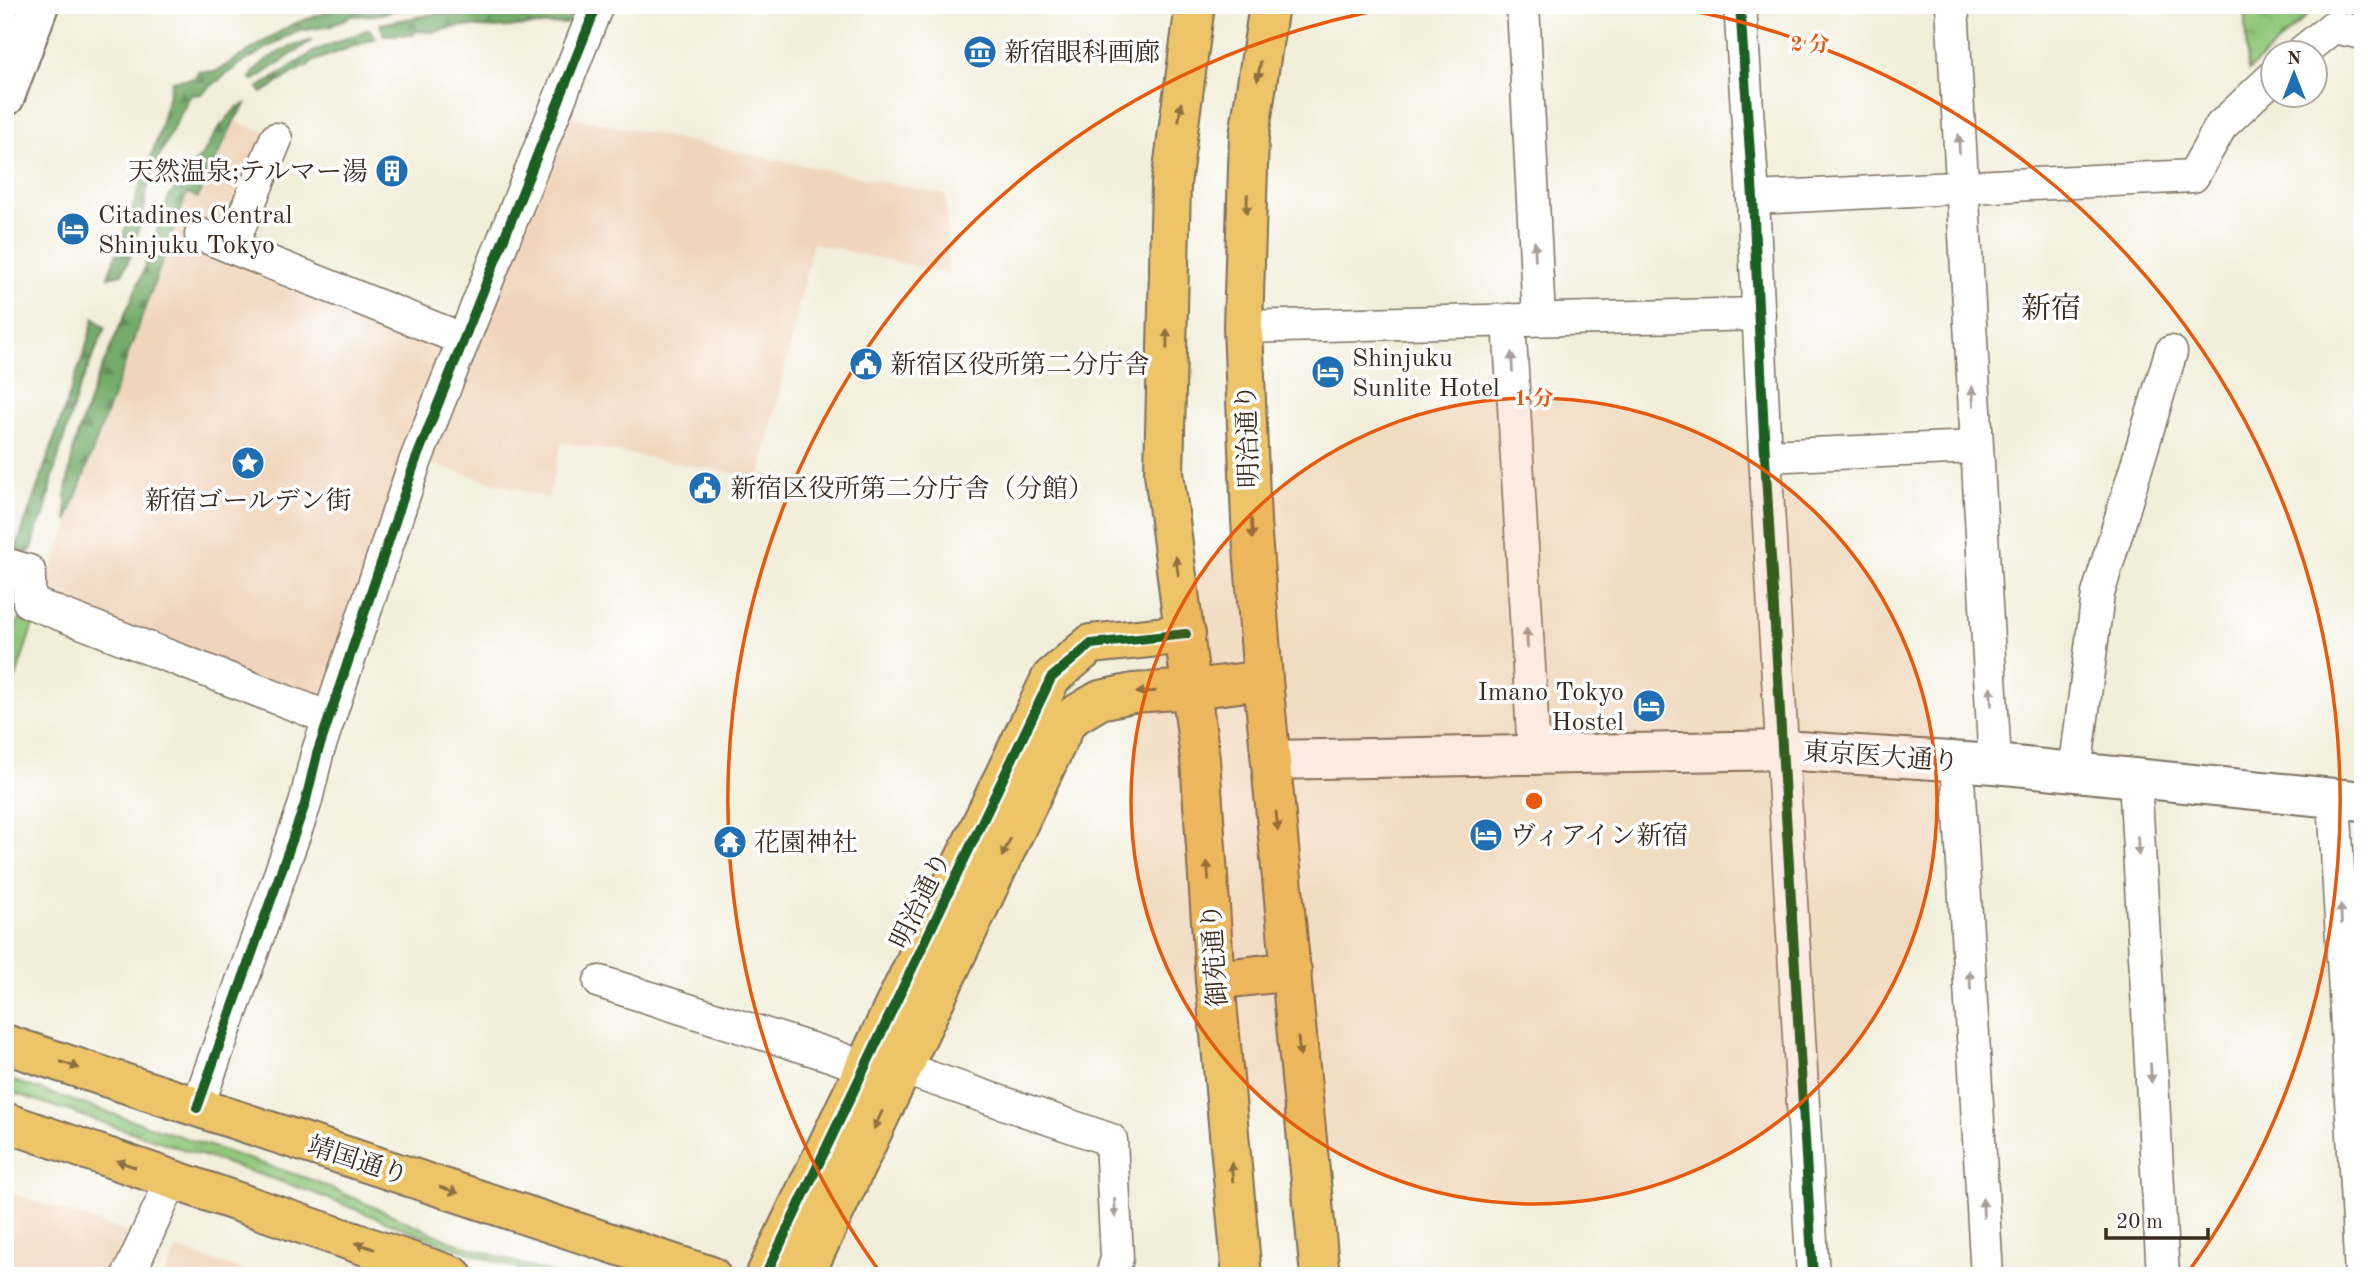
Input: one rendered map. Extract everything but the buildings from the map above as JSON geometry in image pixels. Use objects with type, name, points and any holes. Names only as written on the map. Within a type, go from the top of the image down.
[{"type":"main road","points":[[1186,634],[1164,473],[1171,184],[1195,5]]},
{"type":"main road","name":"明治通り","points":[[1263,680],[1251,521],[1243,327],[1249,136],[1269,5]]},
{"type":"main road","name":"御苑通り","points":[[1186,634],[1200,759],[1215,979],[1242,1276]]},
{"type":"main road","name":"明治通り","points":[[765,1276],[1051,678],[1091,644],[1186,634]]},
{"type":"main road","points":[[804,1276],[1068,719],[1100,700],[1133,693],[1263,680],[1320,1276]]},
{"type":"main road","points":[[1215,979],[1292,971]]},
{"type":"main road","name":"靖国通り","points":[[5,1044],[711,1276]]},
{"type":"main road","points":[[5,1122],[453,1276]]},
{"type":"street","points":[[5,97],[39,5]]},
{"type":"street","points":[[197,1108],[305,804],[317,754],[415,463],[597,5]]},
{"type":"street","points":[[1523,5],[1524,320],[1534,755]]},
{"type":"street","points":[[1740,5],[1754,198],[1765,456],[1813,1276]]},
{"type":"street","points":[[1952,5],[1995,764]]},
{"type":"street","points":[[2319,38],[2333,27],[2363,33]]},
{"type":"street","points":[[1754,198],[2193,176],[2221,126],[2260,88]]},
{"type":"street","points":[[231,247],[276,139]]},
{"type":"street","points":[[201,235],[462,340]]},
{"type":"street","points":[[1243,327],[1759,314]]},
{"type":"street","points":[[2075,772],[2098,594],[2171,352]]},
{"type":"street","points":[[1765,456],[1976,447]]},
{"type":"street","points":[[21,579],[329,718]]},
{"type":"street","name":"東京医大通り","points":[[1271,760],[1783,750],[1995,764],[2348,800]]},
{"type":"street","points":[[1957,761],[1987,1276]]},
{"type":"street","points":[[2135,778],[2163,1276]]},
{"type":"street","points":[[2348,800],[2361,1276]]},
{"type":"street","points":[[600,982],[865,1068]]},
{"type":"street","points":[[902,1068],[1111,1140],[1117,1258],[1112,1276]]},
{"type":"street","points":[[128,1276],[172,1180]]},
{"type":"shaded area","points":[[566,116],[946,195],[948,274],[813,243],[760,478],[562,442],[548,498],[427,463]]},
{"type":"shaded area","name":"新宿ゴールデン街","points":[[236,121],[288,142],[238,252],[451,338],[315,724],[36,615],[188,195],[200,200]]},
{"type":"shaded area","points":[[5,1191],[130,1233],[111,1276],[5,1276]]},
{"type":"shaded area","points":[[177,1249],[260,1276],[164,1276]]},
{"type":"green space","points":[[346,5],[417,5],[376,15],[351,16],[331,26],[300,31],[237,66],[201,94],[191,95],[162,150],[150,181],[131,255],[122,274],[108,277],[159,134],[172,81],[195,78],[198,71],[215,72],[291,25]]},
{"type":"green space","points":[[526,5],[527,13],[580,10],[574,23],[494,28],[462,26],[433,32],[416,31],[413,35],[384,35],[380,24],[456,10]]},
{"type":"green space","points":[[2244,5],[2318,5],[2283,38],[2260,38],[2260,60],[2248,71]]},
{"type":"green space","points":[[369,29],[376,38],[311,62],[309,66],[262,93],[258,88],[315,51]]},
{"type":"green space","points":[[313,40],[254,80],[250,78],[269,58]]},
{"type":"green space","points":[[246,104],[235,119],[198,198],[188,193],[186,196],[67,522],[66,491],[74,446],[94,386],[142,275],[169,196],[177,187],[183,191],[191,167],[203,154],[218,129],[237,107]]},
{"type":"green space","points":[[94,318],[105,328],[77,394],[44,516],[38,526],[32,549],[27,554],[16,549]]},
{"type":"green space","points":[[25,615],[36,615],[16,677],[5,700],[9,642],[18,622]]},
{"type":"green space","points":[[5,1078],[315,1181],[453,1242],[559,1276],[540,1276],[451,1247],[309,1191],[5,1090]]},
{"type":"cycle path","points":[[197,1108],[305,804],[317,754],[415,462],[597,5]]},
{"type":"cycle path","points":[[1740,5],[1813,1276]]},
{"type":"cycle path","points":[[765,1276],[1051,678],[1091,644],[1186,634]]},
{"type":"place","name":"新宿眼科画廊","points":[[980,52]]},
{"type":"place","name":"天然温泉;テルマー湯","points":[[392,171]]},
{"type":"place","name":"Citadines Central Shinjuku Tokyo","points":[[73,229]]},
{"type":"place","name":"新宿区役所第二分庁舎","points":[[866,364]]},
{"type":"place","name":"Shinjuku Sunlite Hotel","points":[[1328,372]]},
{"type":"place","name":"新宿ゴールデン街","points":[[248,463]]},
{"type":"place","name":"新宿区役所第二分庁舎（分館）","points":[[705,488]]},
{"type":"place","name":"Imano Tokyo Hostel","points":[[1649,706]]},
{"type":"place","name":"ヴィアイン新宿","points":[[1486,835]]},
{"type":"place","name":"花園神社","points":[[730,842]]},
{"type":"district","name":"新宿","points":[[2051,308]]}]
